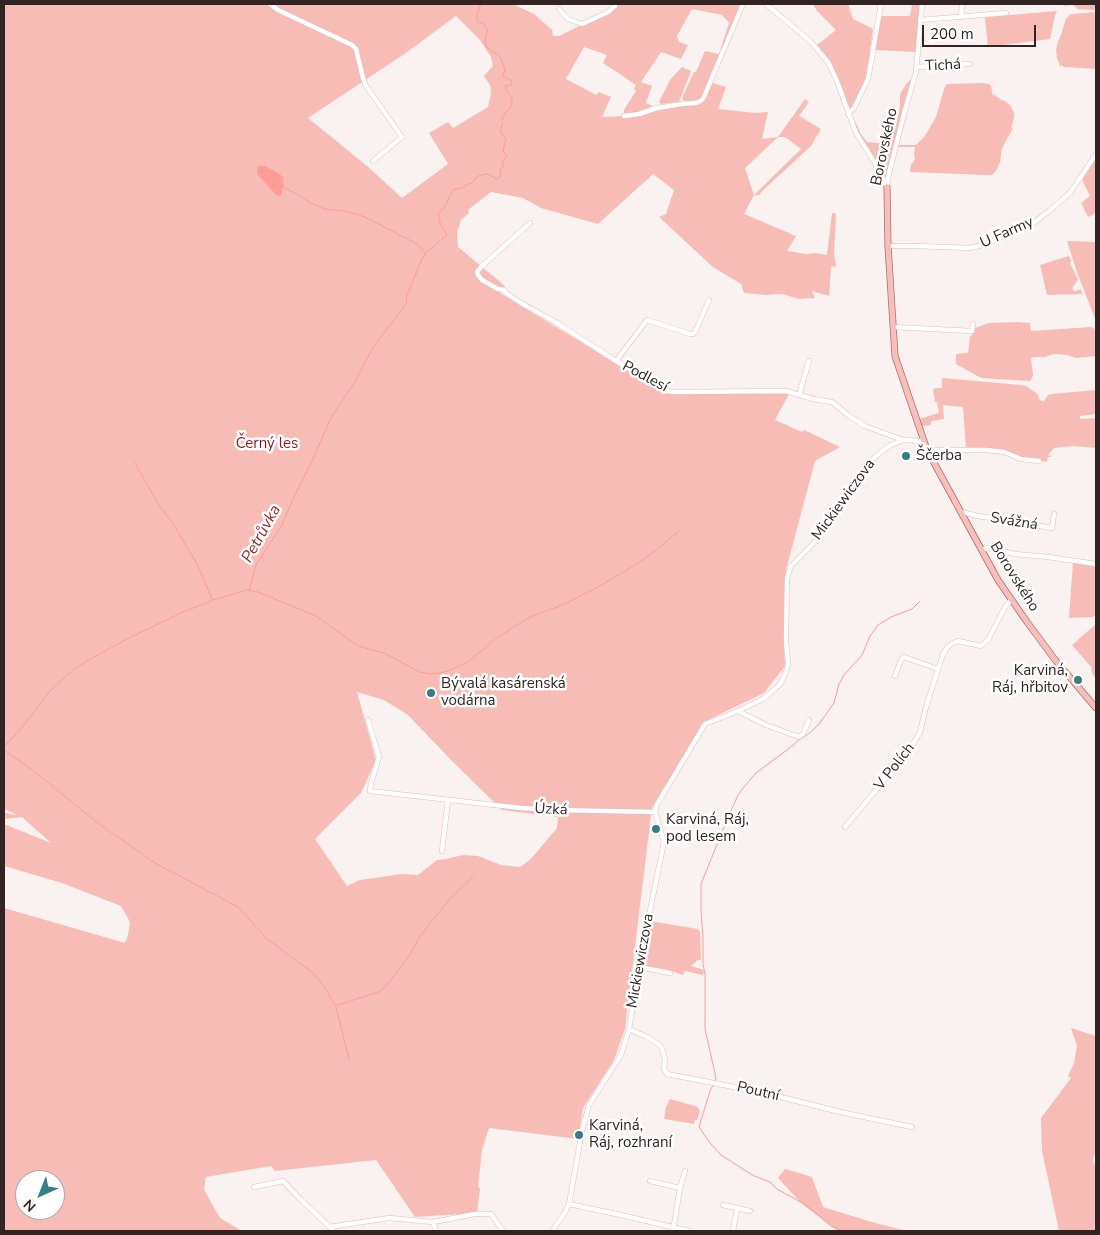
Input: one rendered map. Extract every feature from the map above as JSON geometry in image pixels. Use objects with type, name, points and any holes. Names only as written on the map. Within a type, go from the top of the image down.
[{"type":"main road","name":"Borovského","points":[[887,187],[888,246],[896,356],[927,450],[998,580],[1011,600],[1056,661],[1096,708]]},
{"type":"street","points":[[270,4],[278,10],[352,45],[356,49],[362,78],[366,86],[402,138],[373,161]]},
{"type":"street","points":[[559,9],[568,19],[582,24],[608,12],[615,4]]},
{"type":"street","points":[[624,116],[639,114],[657,108],[695,103],[703,99],[744,4]]},
{"type":"street","points":[[766,4],[823,55],[837,81],[856,133],[878,171],[886,177]]},
{"type":"street","points":[[848,114],[854,108],[868,79],[881,4]]},
{"type":"street","name":"Borovského","points":[[887,187],[886,177],[917,67],[922,4]]},
{"type":"street","points":[[961,17],[962,4]]},
{"type":"street","points":[[920,20],[1006,13]]},
{"type":"street","name":"Tichá","points":[[917,67],[970,64]]},
{"type":"street","name":"U Farmy","points":[[888,246],[970,248],[983,246],[1032,224],[1049,211],[1070,193],[1096,154]]},
{"type":"street","name":"Podlesí","points":[[530,223],[482,266],[477,272],[478,275],[482,280],[498,290],[504,290],[521,303],[557,323],[663,390],[673,392],[786,392],[832,402],[865,426],[903,440]]},
{"type":"street","points":[[616,362],[647,320],[690,334],[696,332],[708,300]]},
{"type":"street","points":[[893,327],[972,331],[972,324]]},
{"type":"street","points":[[799,395],[809,361]]},
{"type":"street","points":[[903,440],[924,441]]},
{"type":"street","name":"Mickiewiczova","points":[[552,1231],[569,1204],[582,1131],[589,1105],[621,1055],[629,1029],[639,967],[664,842],[655,812],[656,806],[705,724],[763,699],[781,683],[788,662],[786,642],[786,578],[791,566],[819,538],[840,501],[872,460],[884,450],[903,440]]},
{"type":"street","points":[[927,450],[986,450],[1004,452],[1022,459],[1038,461]]},
{"type":"street","name":"Svážná","points":[[961,512],[1052,528],[1054,514]]},
{"type":"street","points":[[982,550],[988,548],[1015,554],[1096,564]]},
{"type":"street","name":"V Polích","points":[[845,827],[915,741],[920,732],[943,654],[951,644],[958,641],[981,646],[988,640],[1005,607],[1011,600]]},
{"type":"street","points":[[895,676],[904,657],[938,669]]},
{"type":"street","points":[[738,711],[766,725],[799,737],[803,734],[809,720]]},
{"type":"street","name":"Úzká","points":[[368,720],[379,757],[370,791],[501,806],[555,810],[655,812]]},
{"type":"street","points":[[442,851],[448,800]]},
{"type":"street","points":[[639,967],[670,973]]},
{"type":"street","name":"Poutní","points":[[629,1029],[661,1046],[665,1059],[664,1069],[668,1074],[757,1091],[840,1112],[912,1127]]},
{"type":"street","points":[[673,1230],[680,1188],[685,1171]]},
{"type":"street","points":[[254,1187],[283,1180],[334,1231]]},
{"type":"street","points":[[650,1181],[680,1188]]},
{"type":"street","points":[[569,1204],[621,1215],[673,1230],[689,1231]]},
{"type":"street","points":[[723,1204],[750,1211]]},
{"type":"street","points":[[733,1231],[737,1208]]},
{"type":"street","points":[[330,1227],[389,1218],[433,1222],[475,1214],[491,1214],[503,1231]]},
{"type":"street","points":[[433,1222],[436,1231]]},
{"type":"green space","name":"Černý les","points":[[4,4],[513,4],[534,14],[552,30],[553,36],[559,36],[616,8],[617,4],[742,4],[703,96],[699,101],[687,102],[682,98],[705,51],[719,54],[729,23],[722,15],[692,9],[677,36],[679,42],[688,45],[681,59],[661,52],[641,82],[652,86],[646,103],[653,106],[630,115],[641,115],[660,108],[701,103],[713,83],[726,87],[718,109],[756,113],[768,112],[762,139],[778,137],[745,168],[754,195],[744,214],[796,236],[787,251],[827,255],[832,213],[836,214],[834,253],[836,267],[831,266],[829,296],[812,291],[815,298],[799,299],[782,294],[744,293],[741,284],[713,267],[659,217],[666,214],[674,190],[653,174],[598,224],[541,208],[523,198],[491,192],[468,210],[469,213],[461,220],[457,233],[458,247],[505,286],[500,293],[664,392],[790,392],[775,420],[802,432],[804,430],[840,447],[815,461],[786,570],[785,666],[764,693],[706,721],[652,807],[625,1029],[614,1060],[583,1108],[578,1139],[489,1128],[482,1150],[477,1213],[415,1217],[376,1160],[275,1171],[271,1166],[206,1177],[204,1190],[220,1218],[242,1231],[4,1231],[4,908],[125,943],[130,922],[121,906],[62,883],[4,866],[4,824],[51,843],[22,817],[4,819],[4,813],[18,815],[4,809]],"holes":[[[456,16],[480,40],[491,57],[493,66],[484,76],[490,85],[491,94],[488,107],[453,128],[448,122],[429,133],[448,164],[402,198],[367,166],[308,118],[403,55]],[[584,47],[607,55],[603,63],[636,85],[634,89],[636,91],[624,110],[626,116],[602,117],[611,97],[599,92],[596,95],[566,79]],[[357,692],[384,700],[408,715],[502,810],[558,817],[557,828],[530,860],[520,867],[501,865],[478,856],[463,855],[437,860],[418,875],[402,874],[360,880],[347,886],[315,839],[361,793],[376,760]]]},
{"type":"green space","points":[[813,4],[848,4],[853,19],[873,29],[866,80],[852,107],[849,109],[830,62],[817,45],[836,30],[817,11]]},
{"type":"green space","points":[[912,4],[920,4],[916,52],[874,50],[880,16],[910,16]]},
{"type":"green space","points":[[1062,4],[1096,4],[1096,10],[1077,9],[1072,5],[1065,6]]},
{"type":"green space","points":[[1057,11],[1050,39],[988,47],[985,18]]},
{"type":"green space","points":[[1096,12],[1096,69],[1060,66],[1056,50],[1066,19],[1071,14]]},
{"type":"green space","points":[[682,67],[691,71],[679,102],[661,104],[659,102],[670,80]]},
{"type":"green space","points":[[913,77],[885,180],[876,161],[863,142],[851,113],[867,142],[890,144],[900,105],[900,94]]},
{"type":"green space","points":[[947,84],[989,84],[993,97],[994,94],[999,99],[1005,101],[1010,105],[1014,113],[1011,129],[1013,127],[1002,148],[1000,162],[996,171],[992,175],[910,172],[911,165],[915,159],[915,147],[898,147],[898,145],[916,145],[925,136],[936,117],[945,86]]},
{"type":"green space","points":[[805,99],[809,102],[799,116],[821,129],[811,146],[760,195],[754,195],[801,149],[785,137],[778,137]]},
{"type":"green space","points":[[1094,160],[1096,160],[1096,213],[1088,217],[1081,203],[1090,196],[1082,180]]},
{"type":"green space","points":[[1067,241],[1096,242],[1096,321],[1078,275]]},
{"type":"green space","points":[[1069,256],[1070,263],[1078,280],[1072,288],[1074,291],[1081,289],[1082,294],[1047,295],[1040,265]]},
{"type":"green space","points":[[989,323],[1030,323],[1031,331],[1094,328],[1096,356],[1076,358],[1054,354],[1045,357],[1033,357],[1031,359],[1033,375],[1030,381],[981,378],[956,364],[956,354],[968,353],[970,337],[975,328]]},
{"type":"green space","points":[[942,378],[1026,386],[1035,392],[1042,401],[1052,394],[1096,390],[1096,414],[1080,416],[1080,419],[1096,418],[1096,448],[1073,446],[1054,448],[1048,455],[1052,457],[1048,457],[1047,462],[1018,456],[1007,451],[943,448],[966,448],[963,407],[943,405],[944,419],[931,421],[931,425],[921,426],[919,419],[939,413],[933,390],[935,389],[933,388],[942,388]]},
{"type":"green space","points":[[1073,562],[1096,566],[1096,614],[1093,617],[1069,618]]},
{"type":"green space","points":[[1096,624],[1096,680],[1091,670],[1092,668],[1072,645]]},
{"type":"green space","points":[[650,921],[698,929],[700,932],[701,960],[698,960],[691,966],[704,970],[703,975],[685,971],[683,975],[659,968],[642,966],[645,946],[650,934]]},
{"type":"green space","points":[[1071,1028],[1096,1036],[1096,1150],[1093,1159],[1096,1170],[1096,1231],[1059,1231],[1042,1151],[1041,1118],[1071,1078],[1068,1076],[1074,1063],[1077,1046]]},
{"type":"green space","points":[[670,1099],[698,1107],[700,1111],[694,1124],[664,1119],[666,1107]]},
{"type":"green space","points":[[785,1169],[812,1177],[823,1207],[907,1231],[838,1231],[802,1204],[778,1178]]},
{"type":"shaded area","points":[[259,166],[265,166],[280,174],[283,178],[281,195],[276,195],[257,174]]},
{"type":"waterway","points":[[481,4],[477,14],[477,22],[483,23],[488,30],[485,40],[486,46],[501,58],[505,70],[503,76],[512,81],[511,85],[505,86],[512,98],[512,106],[505,113],[502,120]]},
{"type":"waterway","name":"Petrůvka","points":[[4,746],[20,730],[50,691],[85,662],[181,613],[213,600],[249,590],[256,565],[282,525],[331,418],[353,385],[374,346],[406,304],[407,295],[422,259],[426,253],[447,235],[440,223],[439,212],[444,208],[453,190],[472,183],[478,176],[487,174],[497,179],[501,176],[500,169],[504,166],[502,162],[507,155],[503,151],[506,139],[500,131],[503,123]]},
{"type":"waterway","points":[[281,186],[324,209],[345,211],[365,217],[417,244],[425,253]]},
{"type":"waterway","points":[[135,463],[158,504],[172,522],[197,564],[212,599]]},
{"type":"waterway","points":[[249,590],[316,616],[358,646],[384,653],[420,672],[439,673],[468,662],[498,637],[530,617],[565,604],[637,564],[679,531]]},
{"type":"waterway","points":[[715,1081],[716,1078],[705,1029],[705,974],[703,964],[701,884],[729,815],[738,795],[756,773],[819,724],[834,703],[839,684],[844,675],[862,655],[870,636],[878,625],[891,617],[912,609],[920,601]]},
{"type":"waterway","points":[[4,750],[31,769],[98,823],[155,863],[238,907],[267,939],[313,973],[327,991],[335,1006],[378,992],[385,987],[409,956],[419,938],[434,918],[473,877]]},
{"type":"waterway","points":[[336,1007],[349,1059]]},
{"type":"waterway","points":[[713,1085],[699,1127],[710,1143],[721,1155],[754,1176],[770,1182],[777,1189],[806,1205],[831,1226],[842,1231]]},
{"type":"place","name":"Ščerba","points":[[906,456]]},
{"type":"place","name":"Karviná, Ráj, hřbitov","points":[[1078,680]]},
{"type":"place","name":"Bývalá kasárenská vodárna","points":[[431,693]]},
{"type":"place","name":"Karviná, Ráj, pod lesem","points":[[656,829]]},
{"type":"place","name":"Karviná, Ráj, rozhraní","points":[[579,1135]]}]
